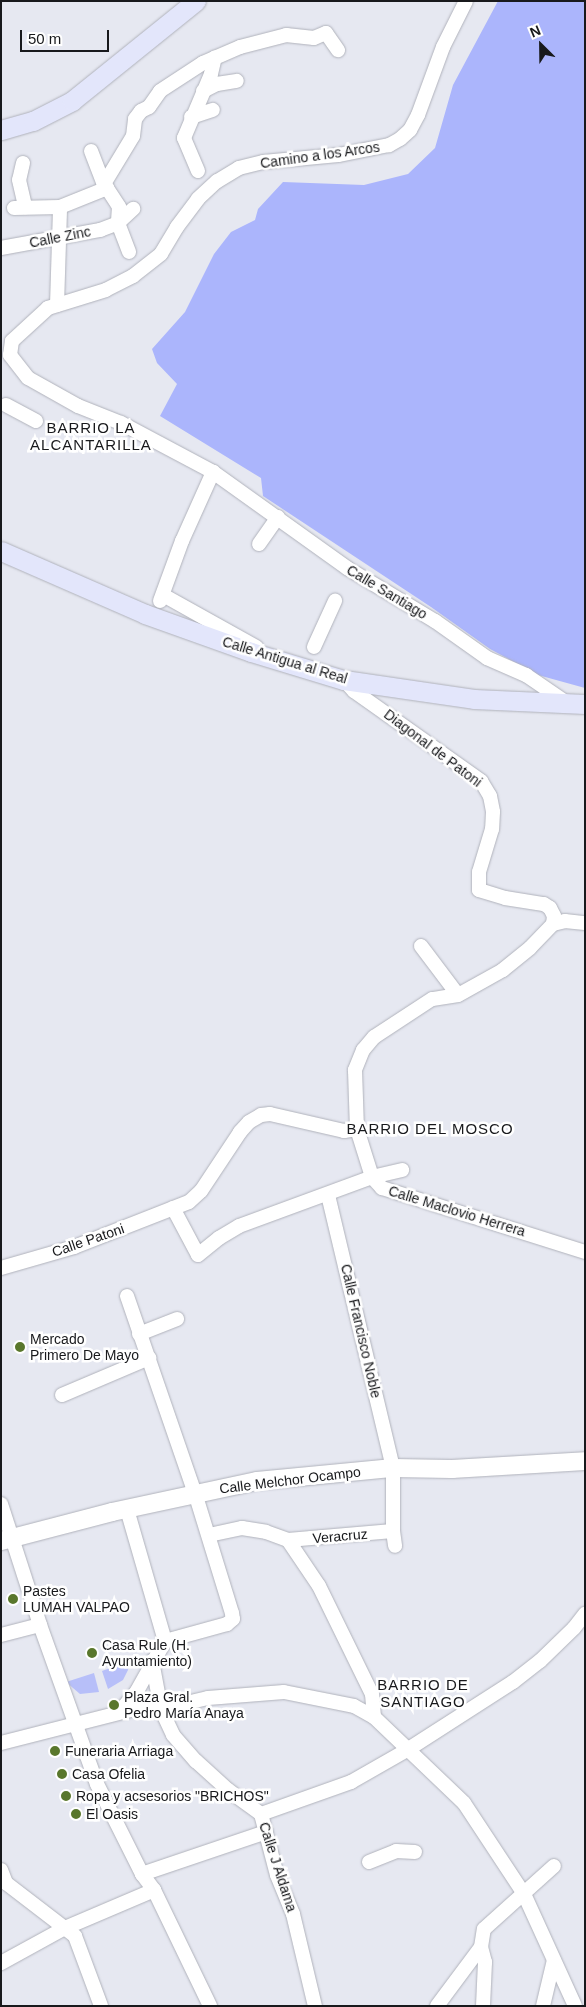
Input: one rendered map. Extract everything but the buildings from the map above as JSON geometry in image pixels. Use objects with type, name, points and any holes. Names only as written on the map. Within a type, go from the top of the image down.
[{"type":"main road","points":[[1,130],[33,122],[72,102],[196,1]]},
{"type":"main road","name":"Calle Antigua al Real","points":[[1,551],[145,614],[282,662],[344,680],[474,699],[576,704]]},
{"type":"street","name":"Camino a los Arcos","points":[[6,345],[48,308],[106,290],[133,276],[161,254],[177,227],[198,199],[217,181],[239,168],[264,162],[338,155],[389,145],[400,139],[410,130],[418,115],[443,47],[466,1]]},
{"type":"street","points":[[23,163],[19,180],[19,208],[60,207],[106,186],[132,136],[136,119],[141,111],[149,107],[160,91],[215,57],[260,40],[286,35],[314,38],[326,33],[338,50]]},
{"type":"street","points":[[198,171],[184,138],[215,57]]},
{"type":"street","points":[[203,91],[217,84],[236,81]]},
{"type":"street","points":[[191,117],[213,110]]},
{"type":"street","points":[[91,152],[106,186],[119,207],[118,223],[130,252]]},
{"type":"street","points":[[58,305],[60,207]]},
{"type":"street","points":[[118,223],[133,209]]},
{"type":"street","name":"Calle Zinc","points":[[1,248],[100,230],[118,223]]},
{"type":"street","name":"Calle Santiago","points":[[6,345],[14,362],[28,378],[78,406],[121,423],[213,472],[347,568],[435,621],[487,658],[526,674],[576,704]]},
{"type":"street","points":[[6,404],[36,421]]},
{"type":"street","points":[[213,472],[182,541],[177,562],[168,578],[162,598],[282,662]]},
{"type":"street","points":[[259,544],[278,517]]},
{"type":"street","points":[[314,648],[335,601]]},
{"type":"street","name":"Diagonal de Patoni","points":[[344,680],[354,691],[481,781],[490,796],[493,812],[492,829],[479,872],[480,890],[505,898],[544,904],[550,908],[554,916],[553,924]]},
{"type":"street","points":[[402,1170],[372,1177],[357,1130],[355,1070],[363,1050],[374,1038],[432,999],[458,995],[503,970],[530,948],[553,924],[565,921],[585,923]]},
{"type":"street","points":[[420,946],[458,995]]},
{"type":"street","name":"Calle Patoni","points":[[1,1268],[74,1247],[189,1202],[202,1191],[240,1132],[249,1122],[261,1115],[270,1114],[344,1131],[357,1130]]},
{"type":"street","name":"Calle Maclovio Herrera","points":[[173,1208],[198,1255],[219,1238],[240,1226],[372,1177],[382,1188],[585,1252]]},
{"type":"street","name":"Calle Francisco Noble","points":[[328,1194],[393,1468],[393,1531],[395,1546]]},
{"type":"street","points":[[119,1712],[137,1691],[152,1661],[165,1641],[228,1624],[233,1619],[209,1535],[127,1296]]},
{"type":"street","points":[[139,1334],[177,1319]]},
{"type":"street","points":[[62,1394],[149,1358]]},
{"type":"street","name":"Calle Melchor Ocampo","points":[[7,1540],[127,1508],[257,1481],[393,1468],[452,1469],[585,1461]]},
{"type":"street","points":[[1,1504],[7,1540],[40,1625],[96,1784],[142,1874],[154,1890],[210,2006]]},
{"type":"street","points":[[127,1508],[165,1641]]},
{"type":"street","points":[[209,1535],[242,1528],[266,1532],[288,1540],[319,1586],[372,1694],[374,1717]]},
{"type":"street","name":"Veracruz","points":[[288,1540],[393,1531]]},
{"type":"street","points":[[260,1814],[350,1782],[407,1750],[540,1661],[574,1628],[585,1614]]},
{"type":"street","points":[[1,1635],[40,1625]]},
{"type":"street","name":"Calle J Aldama","points":[[152,1661],[162,1709],[173,1735],[196,1761],[228,1790],[260,1814],[277,1875],[293,1914],[315,2006]]},
{"type":"street","points":[[1,1742],[119,1712],[134,1709],[162,1709],[208,1698],[284,1692],[354,1706],[374,1717],[407,1750],[436,1774],[464,1803],[524,1894],[574,2006]]},
{"type":"street","points":[[142,1874],[266,1832]]},
{"type":"street","points":[[369,1862],[396,1850],[416,1852]]},
{"type":"street","points":[[483,2006],[485,1962],[481,1947],[484,1929],[554,1866]]},
{"type":"street","points":[[1,1870],[6,1883],[75,1936],[101,2006]]},
{"type":"street","points":[[1,1963],[64,1928],[154,1890]]},
{"type":"street","points":[[437,2006],[481,1947]]},
{"type":"street","points":[[543,2006],[554,1960]]},
{"type":"shaded area","points":[[498,1],[585,1],[585,688],[538,675],[490,649],[431,607],[263,496],[261,478],[160,416],[177,384],[157,363],[152,349],[185,312],[214,254],[231,232],[255,220],[258,209],[283,182],[364,185],[408,174],[435,148],[453,85]]},
{"type":"shaded area","points":[[129,1661],[128,1670],[123,1680],[108,1689],[102,1671]]},
{"type":"shaded area","points":[[94,1673],[99,1692],[80,1694],[66,1682]]},
{"type":"place","name":"Mercado Primero De Mayo","points":[[20,1347]]},
{"type":"place","name":"Pastes LUMAH VALPAO","points":[[13,1599]]},
{"type":"place","name":"Casa Rule (H. Ayuntamiento)","points":[[92,1653]]},
{"type":"place","name":"Plaza Gral. Pedro María Anaya","points":[[114,1705]]},
{"type":"place","name":"Funeraria Arriaga","points":[[55,1751]]},
{"type":"place","name":"Casa Ofelia","points":[[62,1774]]},
{"type":"place","name":"Ropa y acsesorios \"BRICHOS\"","points":[[66,1796]]},
{"type":"place","name":"El Oasis","points":[[76,1814]]},
{"type":"district","name":"BARRIO LA ALCANTARILLA","points":[[91,436]]},
{"type":"district","name":"BARRIO DEL MOSCO","points":[[430,1129]]},
{"type":"district","name":"BARRIO DE SANTIAGO","points":[[423,1692]]}]
